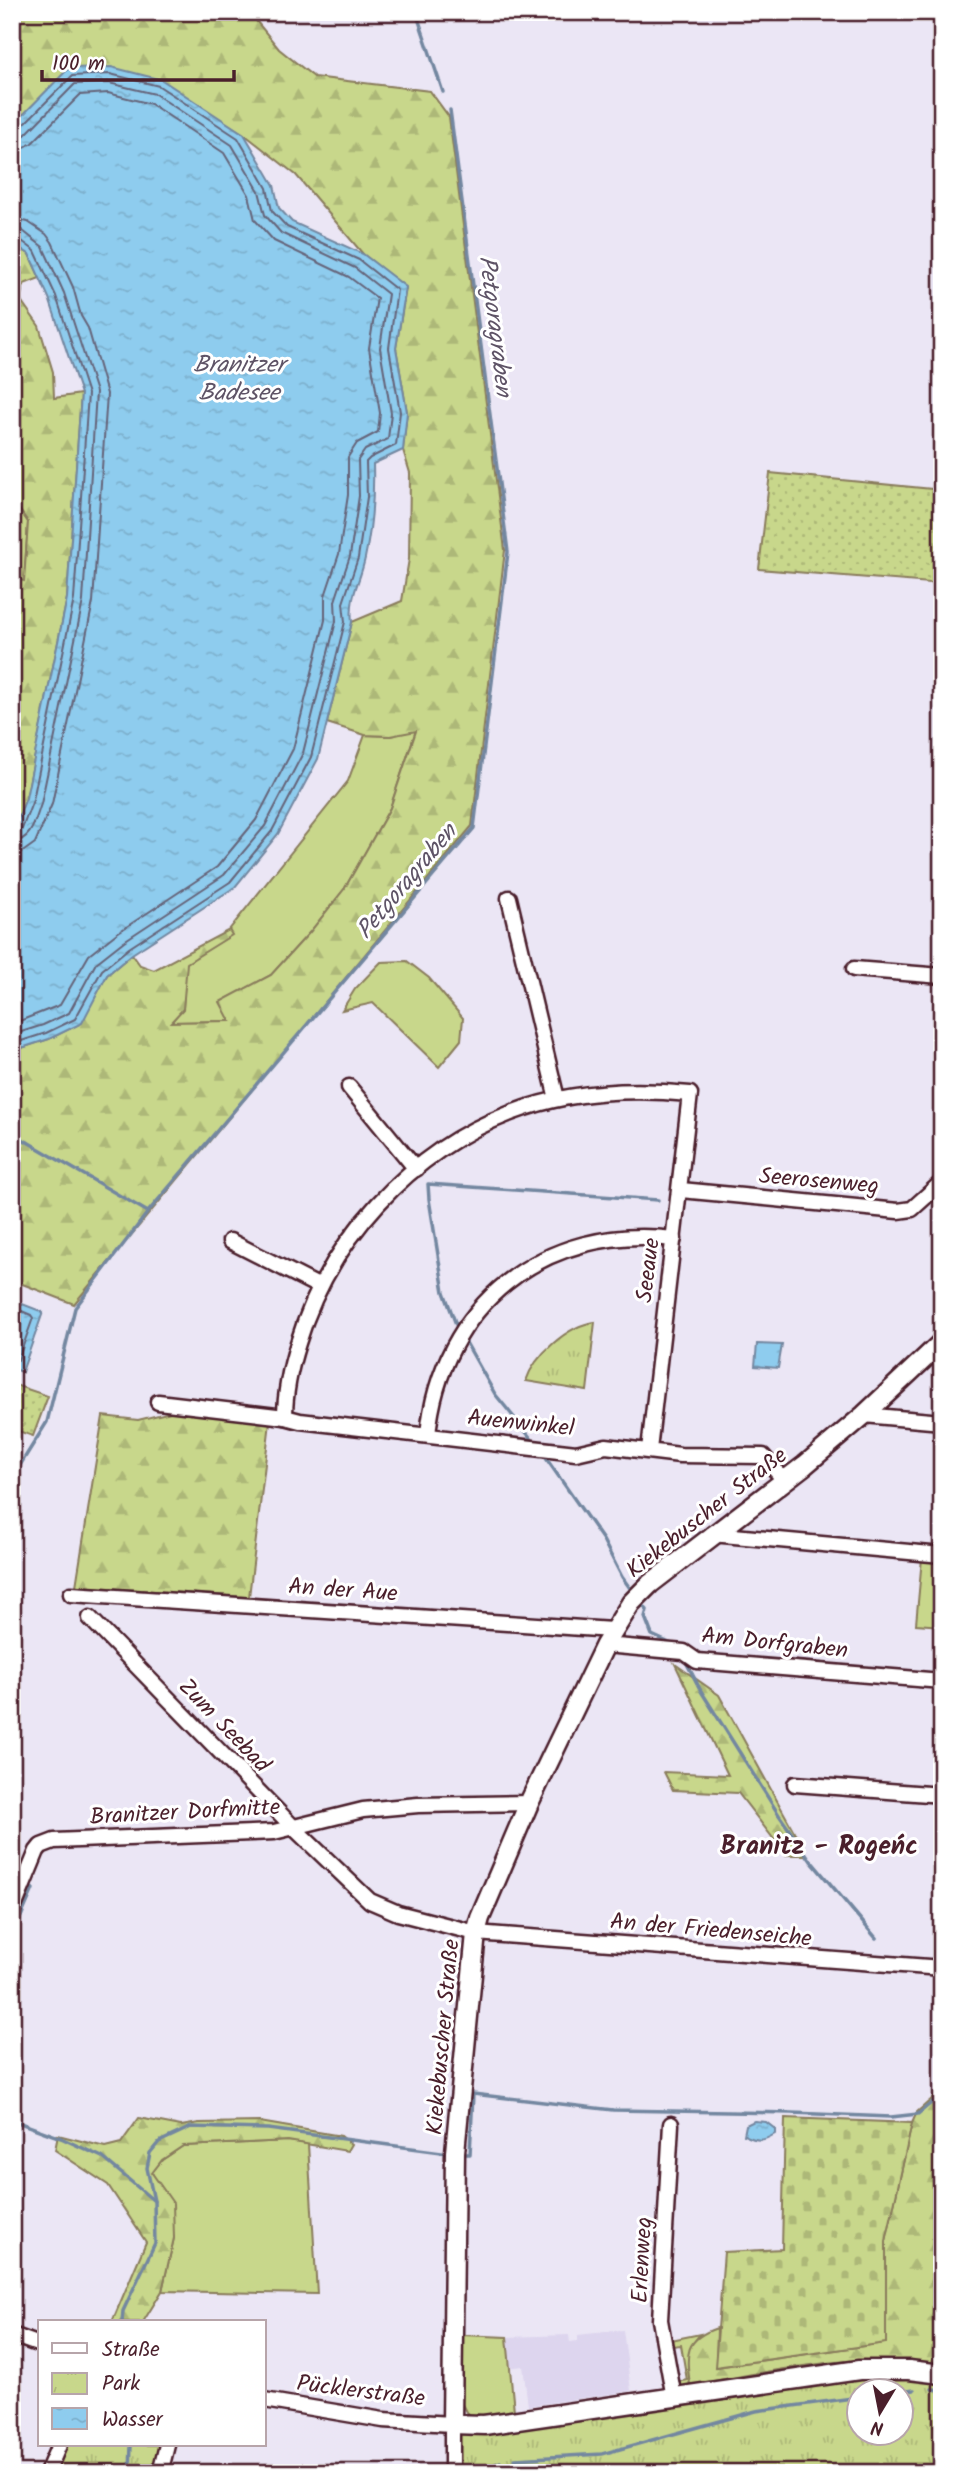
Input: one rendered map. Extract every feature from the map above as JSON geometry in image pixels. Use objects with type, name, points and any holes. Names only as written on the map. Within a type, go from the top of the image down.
[{"type":"street","points":[[285,1417],[289,1374],[309,1311],[337,1256],[358,1227],[383,1198],[416,1169],[470,1133],[510,1113],[556,1100],[509,898]]},
{"type":"street","points":[[854,969],[942,976]]},
{"type":"street","points":[[349,1087],[416,1169]]},
{"type":"street","name":"Seeaue","points":[[556,1100],[622,1091],[690,1094],[649,1450]]},
{"type":"street","name":"Seerosenweg","points":[[681,1190],[898,1211],[912,1209],[942,1182]]},
{"type":"street","points":[[429,1435],[443,1370],[462,1333],[488,1297],[508,1280],[561,1251],[583,1244],[622,1237],[674,1239]]},
{"type":"street","points":[[230,1241],[320,1287]]},
{"type":"street","name":"Kiekebuscher Straße","points":[[452,2424],[456,2152],[470,1974],[480,1918],[528,1803],[608,1638],[631,1603],[650,1584],[864,1415],[942,1342]]},
{"type":"street","name":"Auenwinkel","points":[[158,1402],[576,1453],[606,1446],[680,1455],[763,1456],[784,1480]]},
{"type":"street","points":[[864,1415],[942,1422]]},
{"type":"street","points":[[712,1534],[942,1555]]},
{"type":"street","name":"An der Aue","points":[[71,1594],[608,1638]]},
{"type":"street","name":"Zum Seebad","points":[[90,1619],[293,1828],[370,1901],[398,1913],[476,1933]]},
{"type":"street","name":"Am Dorfgraben","points":[[608,1638],[684,1652],[697,1661],[942,1681]]},
{"type":"street","points":[[795,1784],[942,1795]]},
{"type":"street","name":"Branitzer Dorfmitte","points":[[12,1912],[41,1846],[54,1841],[269,1832],[363,1810],[421,1804],[528,1803]]},
{"type":"street","name":"An der Friedenseiche","points":[[476,1933],[942,1968]]},
{"type":"street","name":"Erlenweg","points":[[671,2124],[660,2320],[674,2398]]},
{"type":"street","points":[[12,2335],[38,2344]]},
{"type":"street","points":[[452,2473],[452,2424],[484,2425],[859,2370],[942,2374]]},
{"type":"street","name":"Pücklerstraße","points":[[266,2400],[383,2420],[452,2424]]},
{"type":"street","points":[[47,2473],[59,2446]]},
{"type":"street","points":[[160,2473],[167,2446]]},
{"type":"shaded area","points":[[623,2330],[631,2391],[528,2406],[523,2366],[508,2368],[507,2337],[569,2335],[570,2342],[578,2341],[578,2335]]},
{"type":"green space","points":[[12,12],[249,12],[279,49],[314,77],[430,91],[449,117],[505,550],[472,826],[74,1304],[12,1280],[12,1051],[49,1039],[81,1023],[107,975],[132,954],[140,965],[154,970],[229,930],[232,935],[187,963],[183,1009],[171,1022],[230,1021],[220,1002],[271,975],[345,888],[390,808],[416,731],[390,736],[365,735],[327,723],[352,622],[402,601],[409,559],[410,473],[403,450],[407,412],[396,348],[406,288],[363,254],[296,175],[244,134],[209,112],[69,69],[12,126]]},
{"type":"green space","points":[[12,243],[29,254],[40,278],[24,284],[20,299],[39,326],[53,372],[54,398],[81,394],[67,598],[26,799],[12,834],[12,578],[24,581],[28,522],[12,499]]},
{"type":"green space","points":[[770,473],[942,490],[942,584],[759,569]]},
{"type":"green space","points":[[12,499],[28,522],[24,582],[12,577]]},
{"type":"green space","points":[[416,730],[390,808],[345,888],[310,932],[271,975],[221,1002],[231,1021],[171,1022],[183,1008],[186,963],[231,935],[229,930],[348,781],[365,735],[390,736]]},
{"type":"green space","points":[[407,961],[429,978],[463,1018],[461,1040],[439,1067],[373,1003],[342,1010],[355,989],[381,962]]},
{"type":"green space","points":[[595,1322],[587,1391],[526,1381],[536,1362],[553,1343],[574,1329]]},
{"type":"green space","points":[[12,1384],[48,1396],[33,1436],[12,1429]]},
{"type":"green space","points":[[179,1410],[270,1422],[249,1597],[76,1586],[103,1416],[138,1420]]},
{"type":"green space","points":[[922,1558],[942,1560],[942,1626],[916,1624]]},
{"type":"green space","points":[[675,1664],[719,1695],[807,1855],[786,1855],[738,1793],[673,1790],[664,1772],[728,1775]]},
{"type":"green space","points":[[942,2090],[942,2366],[911,2361],[847,2361],[690,2385],[690,2349],[698,2337],[717,2328],[716,2367],[886,2343],[886,2241],[912,2123],[917,2112]]},
{"type":"green space","points":[[139,2118],[181,2126],[260,2122],[341,2136],[351,2144],[347,2151],[288,2141],[183,2146],[162,2160],[152,2173],[173,2203],[174,2238],[162,2291],[144,2320],[113,2320],[146,2242],[108,2185],[55,2150],[58,2135],[105,2147],[121,2143]]},
{"type":"green space","points":[[785,2118],[912,2123],[886,2241],[886,2343],[715,2367],[724,2252],[782,2249]]},
{"type":"green space","points":[[288,2141],[308,2144],[317,2294],[162,2291],[174,2238],[152,2172],[162,2160],[183,2146]]},
{"type":"green space","points":[[700,2334],[692,2346],[689,2358],[690,2385],[678,2387],[677,2382],[687,2380],[681,2345],[672,2346],[671,2340]]},
{"type":"green space","points":[[462,2335],[507,2337],[514,2411],[473,2416],[466,2412],[462,2404]]},
{"type":"green space","points":[[846,2379],[846,2446],[916,2446],[916,2379],[942,2381],[942,2473],[454,2473],[454,2433]]},
{"type":"green space","points":[[63,2446],[163,2446],[156,2473],[51,2473]]},
{"type":"water","name":"Branitzer Badesee","points":[[111,67],[162,80],[244,134],[274,185],[279,208],[292,222],[363,254],[406,287],[396,348],[407,412],[403,450],[373,464],[372,511],[367,546],[353,596],[352,622],[318,759],[278,834],[235,887],[132,954],[107,975],[82,1023],[49,1039],[12,1051],[12,834],[26,798],[67,598],[81,394],[49,298],[29,254],[12,243],[12,126],[69,68]]},
{"type":"water","points":[[12,1300],[43,1312],[22,1372],[12,1368]]},
{"type":"water","points":[[757,1344],[782,1345],[778,1368],[755,1366]]},
{"type":"water","points":[[754,2121],[766,2122],[775,2129],[775,2134],[760,2140],[744,2135],[746,2125]]},
{"type":"waterway","name":"Petgoragraben","points":[[416,12],[443,92]]},
{"type":"waterway","name":"Petgoragraben","points":[[12,1478],[47,1422],[75,1308],[148,1212],[474,828],[508,552],[450,110]]},
{"type":"waterway","points":[[12,1133],[148,1212]]},
{"type":"waterway","points":[[458,1330],[444,1292],[428,1184],[658,1200]]},
{"type":"waterway","points":[[464,1339],[495,1394],[534,1442]]},
{"type":"waterway","points":[[543,1454],[603,1540],[632,1591]]},
{"type":"waterway","points":[[641,1603],[647,1610],[645,1617],[652,1635],[676,1646]]},
{"type":"waterway","points":[[684,1658],[701,1691],[779,1815],[811,1861],[876,1938]]},
{"type":"waterway","name":"Petgoragraben","points":[[12,1865],[18,1882]]},
{"type":"waterway","name":"Petgoragraben","points":[[12,1937],[33,1889],[25,1886]]},
{"type":"waterway","points":[[460,2154],[470,2154],[473,2094],[613,2110],[891,2117],[918,2114],[942,2094]]},
{"type":"waterway","name":"Petgoragraben","points":[[12,2120],[102,2157],[154,2201],[155,2243],[123,2311],[122,2320]]},
{"type":"waterway","points":[[154,2201],[147,2168],[150,2153],[159,2142],[191,2127],[268,2129],[449,2153]]},
{"type":"waterway","points":[[932,2389],[942,2390]]},
{"type":"waterway","points":[[515,2459],[602,2454],[756,2411],[846,2399]]},
{"type":"waterway","name":"Petgoragraben","points":[[130,2473],[131,2446]]},
{"type":"waterway","points":[[474,2473],[500,2462]]},
{"type":"district","name":"Branitz - Rogeńc","points":[[819,1845]]}]
